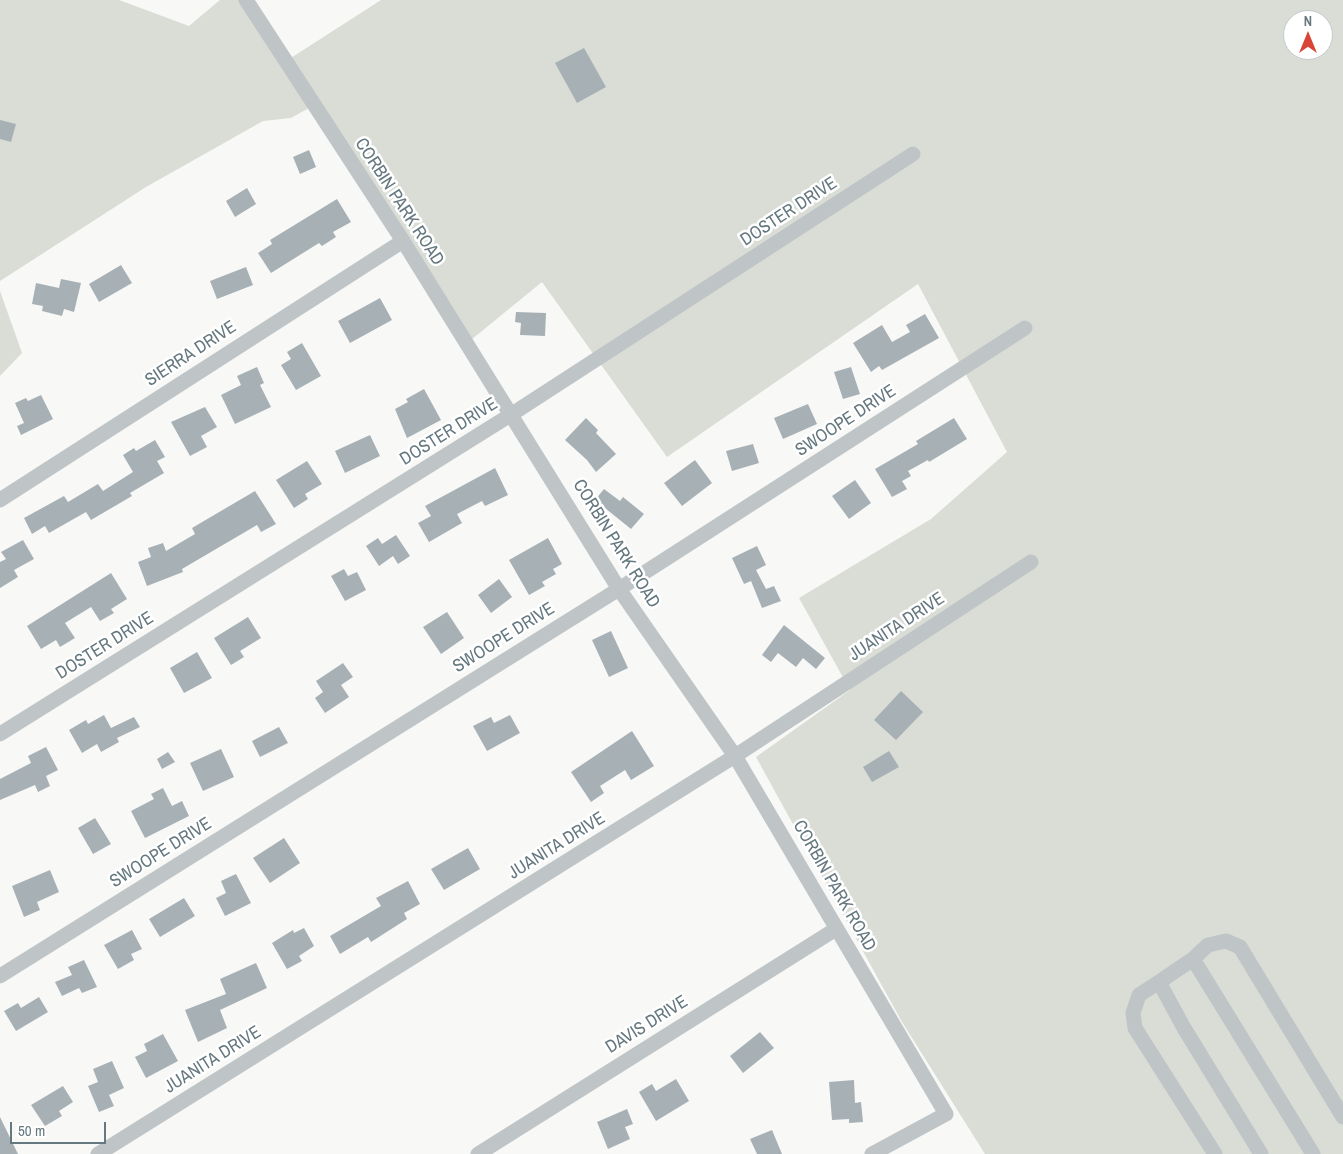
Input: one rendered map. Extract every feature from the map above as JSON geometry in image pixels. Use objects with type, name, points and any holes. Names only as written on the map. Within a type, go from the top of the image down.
[{"type":"street","name":"CORBIN PARK ROAD","points":[[246,0],[403,241],[620,589],[735,756],[946,1114],[872,1154]]},
{"type":"street","name":"DOSTER DRIVE","points":[[0,734],[512,414],[913,154]]},
{"type":"street","name":"SIERRA DRIVE","points":[[0,500],[403,241]]},
{"type":"street","name":"SWOOPE DRIVE","points":[[0,976],[620,589],[1025,328]]},
{"type":"street","name":"JUANITA DRIVE","points":[[98,1154],[735,756],[1031,562]]},
{"type":"street","name":"DAVIS DRIVE","points":[[478,1154],[836,928]]},
{"type":"street","points":[[1215,1154],[1135,1028],[1133,1013],[1139,995],[1193,958],[1208,945],[1226,941],[1240,947],[1343,1117]]},
{"type":"street","points":[[1193,958],[1313,1154]]},
{"type":"street","points":[[1159,982],[1189,1036],[1261,1154]]},
{"type":"shaded area","points":[[0,0],[119,0],[189,26],[220,0],[241,0],[280,65],[381,0],[1343,0],[1343,1154],[985,1154],[902,1022],[756,757],[850,690],[799,598],[931,519],[1007,452],[918,284],[667,457],[542,282],[466,344],[309,108],[291,118],[263,121],[146,187],[0,281]]},
{"type":"shaded area","points":[[0,291],[22,353],[0,376]]},
{"type":"building","points":[[584,48],[606,87],[577,103],[555,63]]},
{"type":"building","points":[[0,120],[16,124],[11,142],[0,139]]},
{"type":"building","points":[[309,150],[316,167],[300,174],[293,157]]},
{"type":"building","points":[[247,188],[256,204],[235,217],[226,201]]},
{"type":"building","points":[[337,199],[351,222],[333,232],[336,237],[322,246],[319,243],[271,273],[258,253],[272,244],[270,240]]},
{"type":"building","points":[[121,265],[132,283],[99,302],[89,284]]},
{"type":"building","points":[[246,267],[253,285],[217,299],[210,281]]},
{"type":"building","points":[[61,279],[81,283],[74,312],[64,309],[62,316],[42,311],[43,306],[32,304],[36,283],[59,288]]},
{"type":"building","points":[[380,298],[392,320],[350,343],[338,321]]},
{"type":"building","points":[[516,312],[546,313],[545,336],[520,335],[521,323],[515,322]]},
{"type":"building","points":[[925,314],[939,338],[882,370],[879,366],[871,372],[853,343],[882,325],[892,342],[910,332],[906,325]]},
{"type":"building","points":[[302,343],[321,376],[296,390],[281,365],[291,359],[287,352]]},
{"type":"building","points":[[257,367],[264,383],[260,385],[271,407],[235,424],[221,395],[241,385],[237,376]]},
{"type":"building","points":[[851,367],[860,394],[843,399],[834,372]]},
{"type":"building","points":[[424,389],[441,420],[407,438],[395,409],[408,402],[406,399]]},
{"type":"building","points":[[41,395],[53,419],[21,435],[17,426],[24,423],[15,403],[26,398],[28,401]]},
{"type":"building","points":[[808,404],[817,424],[783,439],[774,418]]},
{"type":"building","points":[[205,407],[217,427],[201,436],[207,447],[190,456],[171,422]]},
{"type":"building","points":[[586,418],[598,430],[596,433],[616,454],[596,472],[587,460],[565,440]]},
{"type":"building","points":[[954,418],[967,439],[929,462],[928,460],[908,471],[911,476],[902,481],[907,489],[892,497],[875,469],[918,444],[916,441]]},
{"type":"building","points":[[370,435],[380,456],[345,473],[335,451]]},
{"type":"building","points":[[155,440],[165,457],[157,461],[164,473],[130,493],[132,496],[91,520],[86,512],[49,533],[45,526],[32,534],[24,518],[64,496],[68,502],[98,484],[103,491],[133,472],[123,455],[134,448],[136,451]]},
{"type":"building","points":[[753,444],[759,463],[732,471],[726,451]]},
{"type":"building","points":[[695,460],[712,483],[682,506],[664,483]]},
{"type":"building","points":[[307,461],[322,484],[305,494],[308,499],[294,508],[276,480]]},
{"type":"building","points":[[495,468],[508,495],[485,506],[482,501],[457,514],[462,523],[429,542],[418,523],[431,516],[425,506]]},
{"type":"building","points":[[855,480],[871,503],[849,519],[832,496]]},
{"type":"building","points":[[604,489],[620,501],[623,497],[644,514],[631,529],[595,500]]},
{"type":"building","points":[[255,491],[276,524],[261,532],[257,525],[182,569],[183,572],[147,586],[138,562],[151,557],[148,548],[163,543],[166,551],[195,534],[192,528]]},
{"type":"building","points":[[396,535],[410,556],[398,564],[393,556],[379,566],[366,546],[378,538],[382,544]]},
{"type":"building","points":[[548,538],[562,564],[553,569],[556,574],[542,582],[545,586],[529,595],[509,560]]},
{"type":"building","points":[[23,540],[34,559],[14,570],[18,577],[0,588],[0,562],[6,559],[1,552]]},
{"type":"building","points":[[757,546],[766,565],[756,570],[766,589],[774,586],[781,601],[762,608],[751,581],[744,584],[732,558]]},
{"type":"building","points":[[344,569],[348,576],[357,572],[366,590],[345,601],[331,576]]},
{"type":"building","points":[[111,573],[127,599],[111,609],[114,613],[100,621],[91,607],[65,623],[75,638],[60,647],[56,640],[41,649],[27,626]]},
{"type":"building","points":[[499,579],[512,597],[491,613],[478,595]]},
{"type":"building","points":[[447,612],[464,638],[441,654],[423,627]]},
{"type":"building","points":[[248,617],[261,638],[240,651],[244,657],[231,665],[214,638]]},
{"type":"building","points":[[784,625],[825,658],[816,669],[803,658],[796,667],[778,653],[771,662],[762,655]]},
{"type":"building","points":[[611,631],[628,668],[609,677],[592,640]]},
{"type":"building","points":[[197,652],[212,678],[184,693],[170,668]]},
{"type":"building","points":[[343,663],[353,677],[341,685],[349,697],[325,713],[315,698],[323,692],[316,681]]},
{"type":"building","points":[[901,691],[923,712],[896,740],[874,720]]},
{"type":"building","points":[[104,715],[111,728],[134,717],[140,727],[117,738],[119,742],[101,752],[97,744],[82,753],[69,730],[86,720],[88,724]]},
{"type":"building","points":[[510,715],[520,733],[487,751],[473,726],[491,717],[494,723]]},
{"type":"building","points":[[279,727],[288,743],[260,757],[252,741]]},
{"type":"building","points":[[632,731],[654,766],[631,780],[625,770],[600,786],[604,793],[591,802],[571,772]]},
{"type":"building","points":[[46,747],[58,770],[46,776],[50,786],[38,792],[35,785],[0,800],[0,779],[31,763],[28,756]]},
{"type":"building","points":[[221,749],[234,777],[203,791],[190,763]]},
{"type":"building","points":[[889,751],[899,767],[872,782],[863,767]]},
{"type":"building","points":[[168,752],[175,762],[162,769],[157,759]]},
{"type":"building","points":[[163,788],[172,806],[182,801],[189,816],[145,838],[131,811],[154,799],[151,794]]},
{"type":"building","points":[[95,818],[111,844],[93,854],[78,828]]},
{"type":"building","points":[[284,838],[300,863],[270,883],[253,858]]},
{"type":"building","points":[[468,848],[480,869],[444,890],[431,869]]},
{"type":"building","points":[[50,870],[59,892],[37,902],[40,910],[24,917],[12,886]]},
{"type":"building","points":[[236,874],[251,903],[225,916],[216,898],[226,893],[221,881]]},
{"type":"building","points":[[408,881],[420,904],[404,913],[407,919],[371,942],[368,937],[340,954],[330,936],[381,906],[376,898]]},
{"type":"building","points":[[184,898],[195,916],[160,937],[149,919]]},
{"type":"building","points":[[304,928],[314,946],[299,956],[302,961],[287,969],[272,943],[293,930],[294,933]]},
{"type":"building","points":[[132,930],[142,949],[131,954],[134,960],[118,969],[104,945]]},
{"type":"building","points":[[84,960],[97,987],[82,993],[79,988],[62,996],[55,982],[72,975],[68,967]]},
{"type":"building","points":[[256,963],[267,988],[220,1010],[227,1028],[198,1042],[185,1010],[226,994],[220,979]]},
{"type":"building","points":[[39,997],[48,1012],[16,1031],[4,1011],[18,1003],[21,1008]]},
{"type":"building","points":[[760,1032],[774,1048],[743,1073],[730,1056]]},
{"type":"building","points":[[163,1034],[178,1061],[146,1078],[135,1057],[147,1051],[144,1044]]},
{"type":"building","points":[[112,1061],[124,1088],[109,1095],[114,1106],[99,1112],[88,1086],[98,1082],[93,1069]]},
{"type":"building","points":[[676,1079],[689,1101],[656,1121],[639,1092],[652,1084],[656,1091]]},
{"type":"building","points":[[854,1080],[855,1103],[861,1102],[863,1122],[849,1123],[849,1119],[832,1120],[829,1082]]},
{"type":"building","points":[[63,1086],[73,1102],[59,1111],[62,1116],[45,1126],[31,1105]]},
{"type":"building","points":[[627,1109],[633,1124],[625,1127],[630,1139],[608,1149],[597,1122]]},
{"type":"building","points":[[0,1117],[18,1154],[0,1154]]},
{"type":"building","points":[[772,1130],[782,1154],[757,1154],[750,1139]]}]
